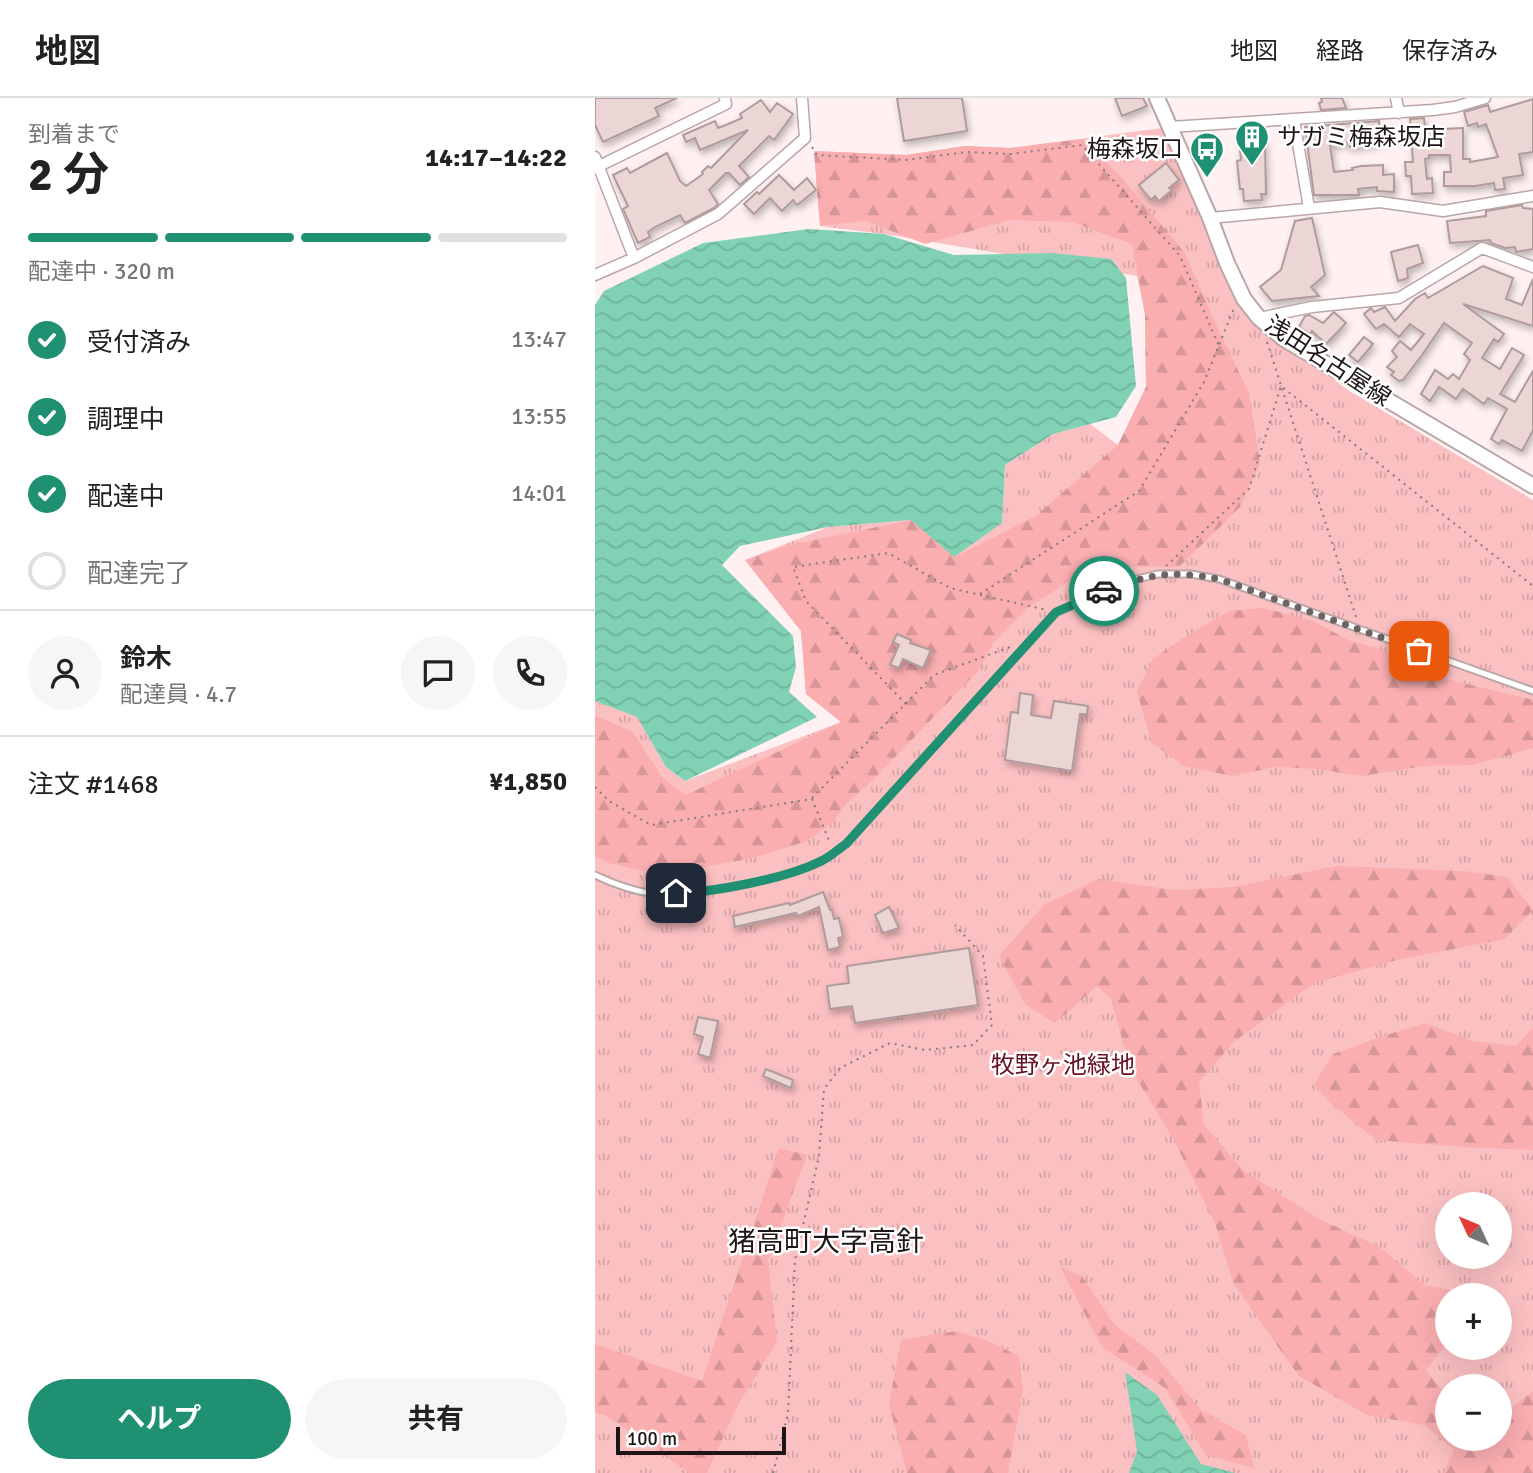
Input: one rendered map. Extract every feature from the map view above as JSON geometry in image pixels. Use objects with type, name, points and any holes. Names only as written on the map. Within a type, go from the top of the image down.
[{"type":"main road","name":"浅田名古屋線","points":[[1157,98],[1227,263],[1241,292],[1259,318],[1284,339],[1533,485]]},
{"type":"street","points":[[634,258],[596,164],[726,104],[725,98]]},
{"type":"street","points":[[595,275],[718,214],[805,138],[802,98]]},
{"type":"street","points":[[1396,98],[1399,113]]},
{"type":"street","points":[[1170,127],[1399,113],[1455,107],[1485,98]]},
{"type":"street","points":[[1294,120],[1309,208]]},
{"type":"street","points":[[1210,218],[1380,202],[1443,211],[1533,196]]},
{"type":"street","points":[[1259,318],[1312,307],[1399,298],[1482,248],[1533,267]]},
{"type":"lane","points":[[595,875],[617,885],[657,894],[694,893],[791,874],[822,861],[846,844],[1056,612],[1129,581],[1158,574],[1191,574],[1219,579],[1533,691]]},
{"type":"path","points":[[805,138],[817,155],[906,160],[967,152],[1011,154],[1082,145],[1180,256],[1219,346]]},
{"type":"path","points":[[979,595],[1139,491],[1204,382],[1241,292]]},
{"type":"path","points":[[1266,341],[1360,629]]},
{"type":"path","points":[[1158,574],[1249,489],[1281,386]]},
{"type":"path","points":[[1281,386],[1533,586]]},
{"type":"path","points":[[906,704],[806,601],[793,567],[888,553],[950,588],[1056,612]]},
{"type":"path","points":[[595,787],[609,801],[651,825],[812,799],[934,675],[1032,639]]},
{"type":"path","points":[[812,799],[834,853]]},
{"type":"path","points":[[773,1473],[788,1414],[795,1260],[819,1156],[824,1089],[839,1068],[890,1042],[925,1050],[973,1045],[992,1025],[983,956],[955,925]]},
{"type":"green space","name":"牧野ヶ池緑地","points":[[1170,127],[1259,318],[1346,389],[1533,500],[1533,1473],[595,1473],[595,701],[637,717],[666,767],[685,781],[841,722],[806,694],[801,631],[745,560],[828,527],[911,520],[1002,523],[1005,465],[1053,434],[1090,424],[1118,445],[1146,387],[1145,314],[1137,276],[820,226],[814,151],[906,155],[965,146],[1010,148]]},
{"type":"green space","points":[[1083,139],[1119,175],[1184,252],[1249,393],[1260,464],[1240,507],[1179,567],[1093,566],[1029,607],[993,643],[979,670],[874,779],[846,804],[833,822],[807,841],[752,858],[662,875],[609,863],[595,856],[595,716],[632,731],[662,777],[686,795],[841,722],[806,694],[801,631],[745,560],[790,545],[911,520],[955,557],[1036,516],[1118,445],[1146,387],[1145,314],[1132,244],[1072,222],[1010,220],[925,244],[866,221],[820,226],[814,151],[906,155],[965,146],[1010,148]]},
{"type":"green space","points":[[1263,608],[1313,621],[1348,640],[1383,650],[1417,672],[1533,700],[1533,748],[1473,765],[1425,766],[1361,776],[1317,769],[1276,767],[1232,776],[1184,766],[1151,742],[1137,691],[1153,659],[1229,611]]},
{"type":"green space","points":[[1336,866],[1464,871],[1507,877],[1533,910],[1504,939],[1397,960],[1314,983],[1234,1042],[1199,1082],[1204,1125],[1244,1171],[1319,1219],[1378,1246],[1425,1285],[1435,1287],[1435,1358],[1426,1370],[1435,1382],[1435,1434],[1424,1425],[1367,1415],[1299,1376],[1233,1283],[1215,1223],[1174,1140],[1130,1068],[1111,999],[1097,986],[1055,1023],[1025,1004],[999,956],[1044,905],[1098,879],[1173,890],[1234,887]]},
{"type":"green space","points":[[1425,1023],[1473,1041],[1516,1046],[1533,1028],[1533,1150],[1376,1140],[1328,1101],[1314,1085],[1333,1054]]},
{"type":"green space","points":[[779,1148],[807,1155],[768,1260],[777,1341],[738,1405],[707,1473],[690,1473],[607,1416],[595,1412],[595,1344],[702,1381]]},
{"type":"green space","points":[[1060,1267],[1082,1276],[1114,1324],[1154,1354],[1201,1410],[1246,1435],[1254,1468],[1206,1455],[1165,1388],[1102,1347]]},
{"type":"green space","points":[[956,1331],[986,1340],[1019,1356],[1023,1391],[1008,1473],[907,1473],[889,1404],[901,1340]]},
{"type":"green space","points":[[1533,1391],[1533,1473],[1443,1473],[1454,1451],[1512,1451],[1512,1407]]},
{"type":"water","points":[[809,229],[884,234],[954,255],[1053,253],[1111,259],[1126,278],[1136,386],[1116,417],[1053,434],[1005,465],[1002,523],[954,557],[911,520],[828,527],[740,546],[722,565],[793,636],[796,667],[789,692],[817,717],[685,781],[666,767],[637,717],[595,701],[595,305],[604,291],[703,243]]},
{"type":"water","points":[[1125,1372],[1157,1395],[1201,1464],[1235,1473],[1129,1473],[1137,1451]]},
{"type":"building","points":[[595,98],[677,98],[655,108],[659,116],[603,142],[595,125]]},
{"type":"building","points":[[897,98],[962,98],[967,131],[904,141]]},
{"type":"building","points":[[1115,98],[1143,98],[1147,106],[1122,116]]},
{"type":"building","points":[[1321,98],[1342,98],[1346,108],[1321,110]]},
{"type":"building","points":[[1533,99],[1533,152],[1519,154],[1523,175],[1503,178],[1505,189],[1495,190],[1494,183],[1444,186],[1444,172],[1451,172],[1450,155],[1429,155],[1429,158],[1425,159],[1427,179],[1432,178],[1433,193],[1412,194],[1411,176],[1406,176],[1405,162],[1413,162],[1410,119],[1424,118],[1426,139],[1444,138],[1443,129],[1463,128],[1463,159],[1470,159],[1470,162],[1498,157],[1486,124],[1468,126],[1464,112],[1488,105],[1490,112]]},
{"type":"building","points":[[761,100],[770,112],[777,103],[793,114],[774,140],[769,136],[739,166],[749,177],[740,185],[726,173],[709,190],[718,204],[714,208],[685,223],[680,215],[655,227],[648,232],[650,237],[638,243],[623,209],[628,206],[613,175],[627,168],[630,173],[667,153],[680,181],[686,186],[703,174],[708,166],[711,168],[748,130],[700,150],[695,138],[686,142],[683,135],[715,121],[718,128],[742,118],[740,114]]},
{"type":"building","points":[[1379,121],[1381,142],[1350,147],[1350,142],[1330,145],[1334,172],[1353,170],[1352,168],[1361,166],[1383,165],[1383,175],[1394,174],[1394,192],[1377,191],[1377,187],[1358,189],[1359,195],[1314,195],[1305,127]]},
{"type":"building","name":"サガミ梅森坂店","points":[[1265,143],[1266,194],[1261,194],[1262,200],[1244,201],[1237,161],[1241,160],[1240,149]]},
{"type":"building","points":[[1166,163],[1179,180],[1159,201],[1155,196],[1151,200],[1139,185]]},
{"type":"building","points":[[779,175],[794,190],[807,178],[816,190],[797,205],[793,200],[782,211],[770,198],[754,214],[744,204]]},
{"type":"building","points":[[1522,205],[1523,208],[1533,209],[1533,249],[1516,252],[1515,247],[1505,248],[1491,243],[1490,240],[1450,243],[1447,221],[1486,216],[1486,211]]},
{"type":"building","points":[[1312,218],[1325,275],[1311,287],[1319,296],[1272,301],[1260,287],[1281,270],[1295,221]]},
{"type":"building","points":[[1418,245],[1423,263],[1407,269],[1408,278],[1398,281],[1391,252]]},
{"type":"building","points":[[1483,266],[1513,278],[1506,299],[1522,305],[1533,279],[1533,326],[1463,304],[1504,334],[1498,342],[1494,339],[1482,358],[1500,369],[1512,348],[1524,355],[1500,394],[1515,402],[1533,371],[1533,430],[1522,451],[1502,440],[1499,444],[1491,439],[1507,409],[1488,398],[1484,404],[1463,389],[1456,399],[1439,387],[1430,401],[1421,394],[1435,370],[1448,379],[1453,374],[1459,379],[1470,360],[1464,354],[1472,343],[1444,323],[1403,380],[1399,381],[1391,375],[1394,372],[1387,367],[1397,357],[1392,351],[1400,341],[1411,350],[1424,334],[1410,324],[1399,337],[1384,324],[1376,329],[1364,314],[1371,308],[1374,312],[1385,307],[1395,321],[1415,299],[1425,293],[1428,298]]},
{"type":"building","points":[[1334,312],[1346,323],[1326,344],[1312,331],[1310,334],[1299,327],[1305,316],[1309,315],[1323,323]]},
{"type":"building","points":[[1364,337],[1373,344],[1358,362],[1349,355]]},
{"type":"building","points":[[897,634],[911,640],[910,643],[931,650],[923,668],[903,659],[899,668],[890,665],[899,645],[893,642]]},
{"type":"building","points":[[1020,693],[1033,695],[1031,715],[1051,718],[1054,701],[1088,706],[1087,714],[1080,714],[1072,771],[1005,760],[1011,712],[1018,713]]},
{"type":"building","points":[[823,892],[834,919],[839,918],[843,937],[838,938],[840,947],[828,950],[819,907],[798,916],[796,913],[735,927],[733,916],[789,903],[790,905]]},
{"type":"building","points":[[889,907],[899,928],[883,933],[875,915]]},
{"type":"building","points":[[969,948],[978,1005],[855,1023],[852,1006],[830,1009],[827,986],[849,983],[847,966]]},
{"type":"building","points":[[698,1017],[718,1021],[710,1058],[698,1054],[703,1037],[694,1034]]},
{"type":"building","points":[[766,1069],[793,1080],[791,1088],[763,1076]]},
{"type":"way so far","points":[[1104,591],[1158,574],[1191,574],[1219,579],[1419,651]]},
{"type":"place","name":"サガミ梅森坂店","points":[[1252,167]]},
{"type":"place","name":"梅森坂口","points":[[1207,179]]},
{"type":"district","name":"猪高町大字高針","points":[[826,1241]]},
{"type":"route","points":[[676,893],[694,893],[791,874],[822,861],[846,844],[1056,612],[1104,591]]}]
